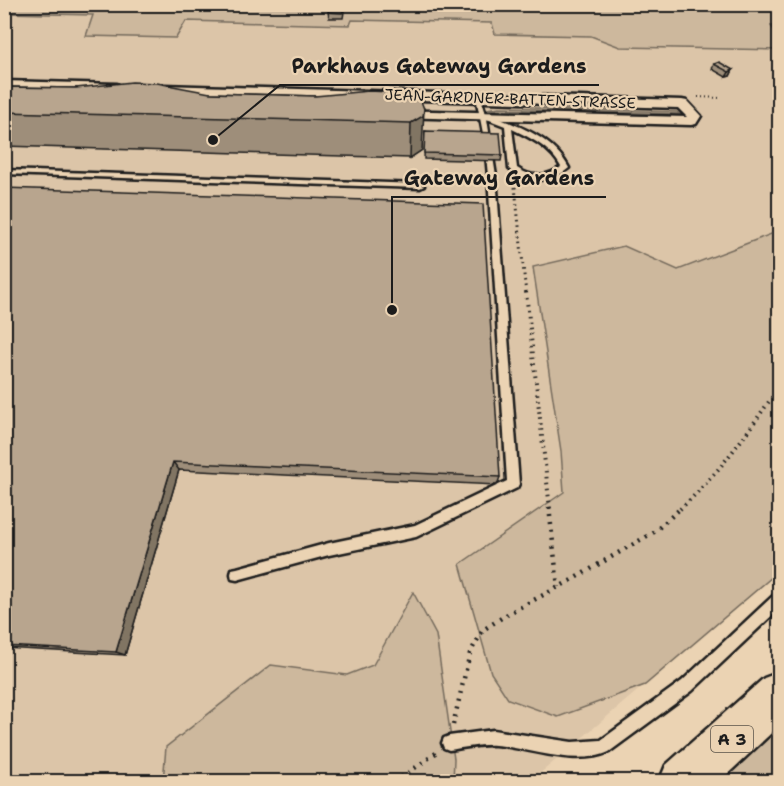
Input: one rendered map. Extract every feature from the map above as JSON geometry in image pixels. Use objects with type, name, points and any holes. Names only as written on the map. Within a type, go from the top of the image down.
[{"type":"highway","name":"A 3","points":[[683,782],[780,694]]},
{"type":"street","name":"JEAN-GARDNER-BATTEN-STRASSE","points":[[4,84],[682,104],[694,116],[691,121],[385,112]]},
{"type":"lane","points":[[237,574],[329,549],[416,531],[513,484],[501,291],[489,152],[478,98]]},
{"type":"lane","points":[[483,115],[508,124],[554,151],[562,159],[565,168],[547,177],[532,178],[520,175],[513,169],[508,124]]},
{"type":"lane","points":[[4,172],[420,186]]},
{"type":"lane","points":[[449,743],[493,737],[572,750],[604,747],[687,686],[780,599]]},
{"type":"path","points":[[513,169],[558,587]]},
{"type":"path","points":[[395,782],[449,743],[470,653],[483,630],[509,613],[654,532],[704,487],[740,446],[780,386]]},
{"type":"shaded area","points":[[5,4],[779,4],[779,26],[771,26],[779,37],[780,50],[620,47],[591,36],[495,34],[492,23],[352,20],[350,25],[186,21],[176,38],[86,36],[93,15],[5,13]]},
{"type":"shaded area","points":[[5,13],[94,15],[86,35],[186,21],[350,25],[351,20],[493,23],[495,34],[591,36],[620,47],[779,50],[779,571],[531,781],[5,782]]},
{"type":"shaded area","points":[[499,107],[677,112],[680,114],[487,109]]},
{"type":"shaded area","points":[[779,231],[779,571],[645,685],[558,717],[508,699],[491,673],[460,564],[564,492],[561,451],[533,267],[624,246],[678,270]]},
{"type":"shaded area","points":[[413,592],[436,635],[454,759],[453,781],[163,782],[166,747],[271,665],[347,675],[373,665]]},
{"type":"shaded area","points":[[779,717],[779,781],[710,782]]},
{"type":"building","points":[[330,7],[344,7],[342,13],[328,12]]},
{"type":"building","points":[[719,62],[733,70],[729,72],[714,64]]},
{"type":"building","points":[[132,82],[157,83],[210,93],[315,96],[369,91],[392,92],[412,96],[421,101],[424,109],[423,116],[411,123],[4,112],[4,87],[76,88]]},
{"type":"building","points":[[425,131],[500,133],[502,155],[424,153]]},
{"type":"building","points":[[4,188],[483,204],[500,477],[173,462],[116,652],[4,646]]},
{"type":"place","name":"Parkhaus Gateway Gardens","points":[[213,140]]},
{"type":"place","name":"Gateway Gardens","points":[[392,310]]}]
